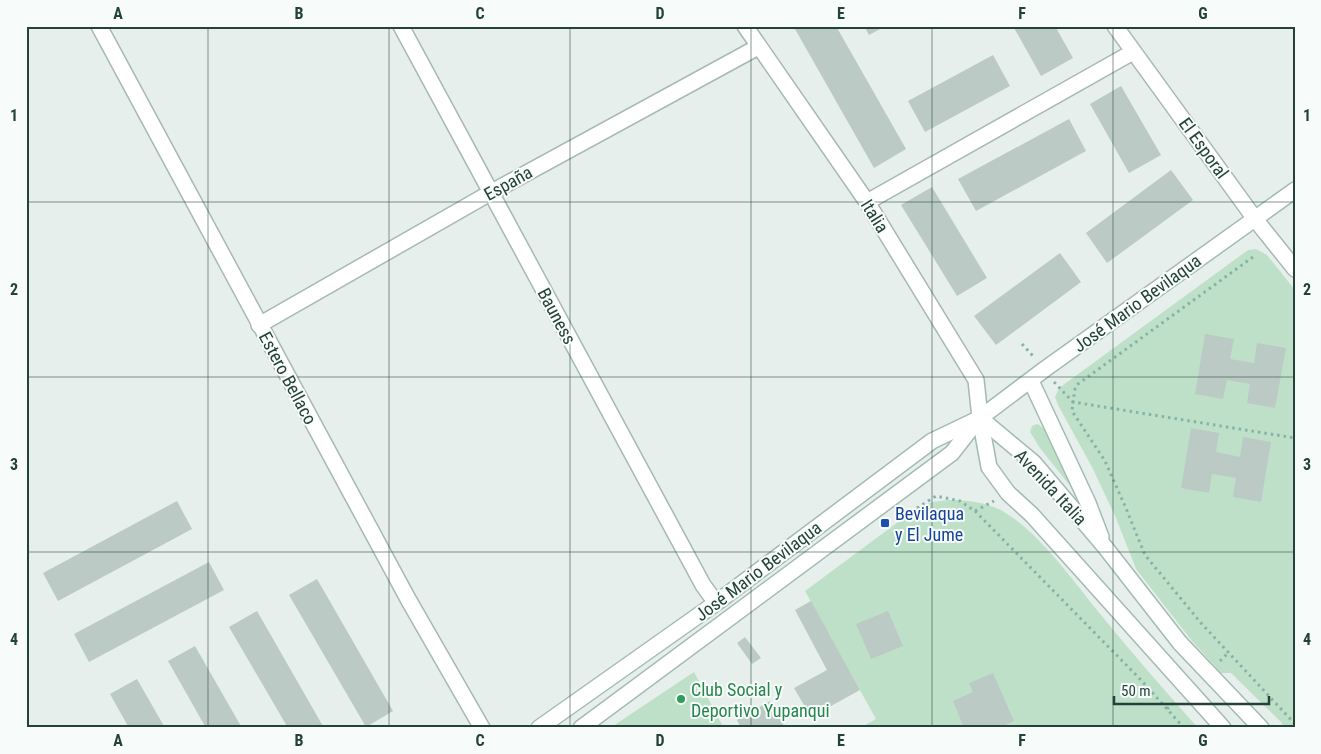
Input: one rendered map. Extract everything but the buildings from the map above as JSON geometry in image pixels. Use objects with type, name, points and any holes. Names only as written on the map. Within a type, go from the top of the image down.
[{"type":"street","name":"Estero Bellaco","points":[[99,26],[408,599],[482,728]]},
{"type":"street","name":"Bauness","points":[[401,26],[698,576],[716,604]]},
{"type":"street","name":"Italia","points":[[745,26],[867,202],[976,380],[980,418]]},
{"type":"street","name":"El Esporal","points":[[1115,26],[1255,219],[1295,269]]},
{"type":"street","name":"España","points":[[259,325],[490,193],[758,47]]},
{"type":"street","points":[[867,202],[1134,52]]},
{"type":"street","name":"José Mario Bevilaqua","points":[[539,728],[716,604],[932,441],[980,418],[1031,381],[1044,369],[1295,190]]},
{"type":"street","points":[[1031,381],[1088,503],[1105,548]]},
{"type":"street","name":"José Mario Bevilaqua","points":[[581,728],[952,453],[980,418]]},
{"type":"street","name":"Avenida Italia","points":[[980,418],[1034,463],[1105,548],[1180,643],[1261,728]]},
{"type":"street","name":"Avenida Italia","points":[[980,418],[989,467],[1008,493],[1032,515],[1223,728]]},
{"type":"path","points":[[1253,257],[1078,384],[1075,389],[1072,411],[1105,461],[1145,555],[1201,624],[1295,724]]},
{"type":"path","points":[[1022,344],[1073,402],[1295,438]]},
{"type":"path","points":[[917,508],[936,496],[960,501],[975,512],[1141,680],[1184,728]]},
{"type":"green space","points":[[1256,249],[1267,255],[1295,290],[1295,728],[1284,728],[1281,722],[1231,673],[1221,673],[1192,641],[1136,569],[1116,518],[1093,469],[1055,397],[1059,388],[1248,250]]},
{"type":"green space","points":[[1037,424],[1048,434],[1053,442],[1071,487],[1040,448],[1030,432],[1032,426]]},
{"type":"green space","points":[[949,500],[970,501],[991,506],[1004,512],[1030,532],[1056,559],[1198,728],[860,728],[876,719],[805,591],[917,508],[932,502]]},
{"type":"green space","name":"Club Social y Deportivo Yupanqui","points":[[694,672],[724,728],[612,728],[616,724]]},
{"type":"place","name":"Bevilaqua y El Jume","points":[[885,523]]},
{"type":"place","name":"Club Social y Deportivo Yupanqui","points":[[681,699]]}]
